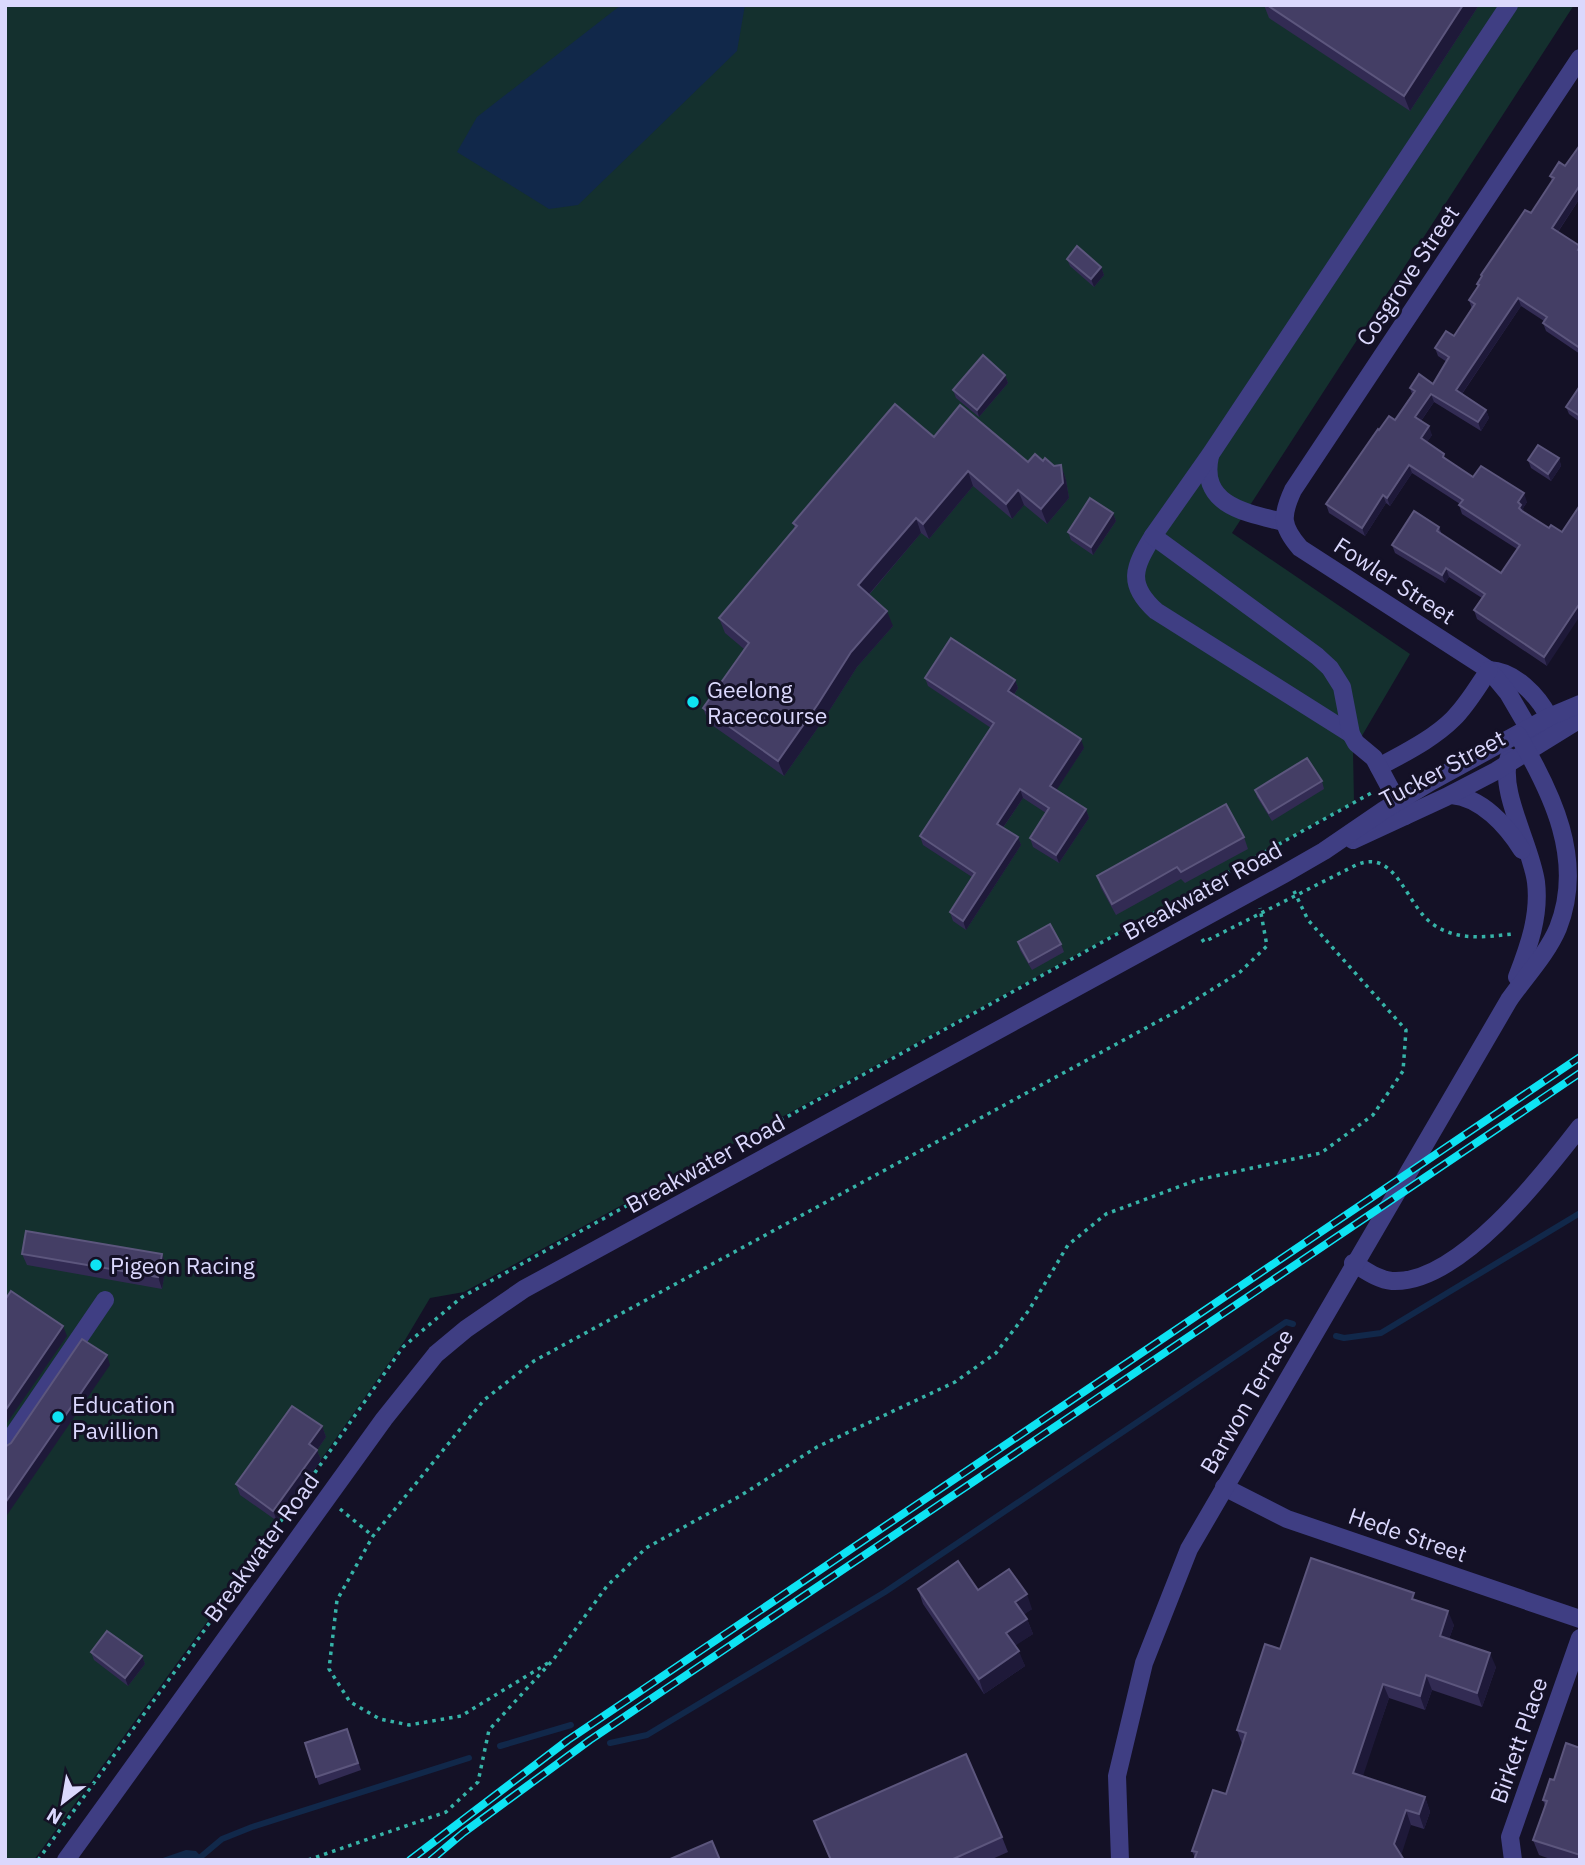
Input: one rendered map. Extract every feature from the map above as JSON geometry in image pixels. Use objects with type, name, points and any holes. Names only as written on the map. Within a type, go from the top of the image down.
[{"type":"street","points":[[1351,734],[1156,611],[1144,600],[1137,588],[1135,576],[1138,563],[1153,536],[1210,455],[1509,5]]},
{"type":"street","name":"Cosgrove Street","points":[[1284,522],[1285,507],[1293,490],[1580,58]]},
{"type":"street","points":[[1210,455],[1207,475],[1216,494],[1238,511],[1284,522]]},
{"type":"street","name":"Fowler Street","points":[[1284,522],[1289,535],[1300,548],[1489,670],[1508,692],[1525,738]]},
{"type":"street","points":[[1153,536],[1330,668],[1342,687],[1351,734],[1356,743],[1371,754],[1401,809],[1525,738],[1549,718],[1580,704]]},
{"type":"street","points":[[1379,767],[1441,730],[1465,706],[1489,670]]},
{"type":"street","name":"Fowler Street","points":[[1489,670],[1503,672],[1521,685],[1540,702],[1549,718]]},
{"type":"street","points":[[1548,738],[1549,718]]},
{"type":"street","points":[[1525,738],[1548,738],[1580,719]]},
{"type":"street","name":"Tucker Street","points":[[1324,851],[1401,809],[1451,794],[1507,764],[1525,738]]},
{"type":"street","name":"Barwon Terrace","points":[[1120,1860],[1117,1776],[1144,1663],[1189,1549],[1353,1263],[1509,1000],[1554,936],[1563,913],[1568,892],[1568,857],[1563,828],[1525,738]]},
{"type":"street","name":"Barwon Terrace","points":[[1507,764],[1508,787],[1536,882],[1532,933],[1509,1000]]},
{"type":"street","name":"Barwon Terrace","points":[[1451,794],[1470,800],[1504,825],[1523,851],[1536,882]]},
{"type":"street","name":"Breakwater Road","points":[[66,1860],[384,1419],[436,1354],[466,1329],[524,1289],[1324,851]]},
{"type":"street","points":[[1353,1263],[1391,1281],[1402,1281],[1429,1273],[1460,1254],[1504,1217],[1555,1160],[1580,1127]]},
{"type":"street","points":[[5,1447],[105,1300]]},
{"type":"street","name":"Hede Street","points":[[1224,1487],[1287,1519],[1580,1619]]},
{"type":"street","name":"Birkett Place","points":[[1513,1860],[1510,1837],[1580,1638]]},
{"type":"path","points":[[38,1860],[189,1652],[403,1347],[462,1297],[1388,784]]},
{"type":"path","points":[[1192,924],[1204,942],[1363,863],[1374,863],[1392,871],[1414,906],[1443,930],[1474,937],[1532,933]]},
{"type":"path","points":[[308,1860],[446,1812],[478,1782],[489,1730],[553,1660],[607,1586],[646,1548],[740,1496],[817,1447],[956,1382],[996,1353],[1029,1310],[1068,1245],[1107,1214],[1197,1180],[1321,1153],[1373,1115],[1403,1071],[1406,1030],[1308,920],[1284,874]]},
{"type":"path","points":[[553,1660],[461,1716],[408,1725],[380,1719],[350,1702],[329,1669],[337,1600],[373,1536],[484,1399],[534,1361],[1179,1010],[1240,972],[1267,946],[1255,890]]},
{"type":"path","points":[[327,1497],[373,1536]]},
{"type":"green space","name":"Geelong Racecourse","points":[[5,5],[1574,5],[1232,533],[1410,654],[1353,751],[1354,802],[464,1292],[430,1298],[405,1340],[209,1619],[34,1860],[5,1860]]},
{"type":"water","points":[[621,5],[745,5],[737,51],[578,205],[549,209],[457,152],[477,117]]},
{"type":"water","points":[[186,1850],[196,1851],[204,1860],[157,1860]]},
{"type":"building","points":[[1267,5],[1463,5],[1404,96]]},
{"type":"building","points":[[1580,145],[1580,185],[1552,228],[1580,246],[1580,348],[1543,323],[1547,317],[1518,298],[1456,390],[1486,410],[1478,422],[1431,394],[1415,417],[1429,426],[1421,438],[1444,454],[1443,457],[1473,477],[1481,466],[1524,493],[1518,502],[1521,505],[1519,508],[1549,528],[1551,525],[1562,532],[1580,505],[1580,603],[1544,657],[1474,610],[1485,594],[1446,568],[1442,575],[1392,545],[1414,511],[1439,527],[1437,531],[1501,573],[1520,545],[1459,505],[1463,500],[1409,465],[1387,498],[1383,495],[1362,528],[1326,504],[1378,429],[1389,416],[1395,420],[1415,391],[1410,388],[1419,374],[1433,384],[1449,357],[1435,348],[1446,331],[1454,336],[1475,304],[1469,300],[1479,285],[1477,284],[1481,275],[1525,210],[1531,213],[1554,178],[1550,176],[1559,162],[1565,166]]},
{"type":"building","points":[[1077,246],[1101,267],[1091,279],[1067,259]]},
{"type":"building","points":[[983,355],[1005,375],[977,410],[953,390]]},
{"type":"building","points":[[1580,386],[1580,416],[1566,407]]},
{"type":"building","points":[[895,404],[934,437],[960,405],[1028,462],[1035,454],[1054,466],[1061,465],[1063,483],[1041,509],[1018,490],[1006,504],[968,471],[923,524],[916,518],[858,585],[887,611],[851,652],[778,761],[703,708],[749,643],[719,618],[797,526],[793,523]]},
{"type":"building","points":[[1538,445],[1559,458],[1548,474],[1528,460]]},
{"type":"building","points":[[1090,498],[1113,513],[1091,547],[1068,532]]},
{"type":"building","points":[[951,638],[1015,680],[1008,691],[1081,739],[1050,786],[1086,809],[1056,855],[1030,838],[1049,808],[1020,789],[997,824],[1018,837],[963,921],[950,912],[975,873],[920,836],[994,723],[925,678]]},
{"type":"building","points":[[1307,758],[1322,781],[1269,813],[1255,790]]},
{"type":"building","points":[[1226,804],[1244,837],[1181,872],[1177,867],[1112,904],[1097,876]]},
{"type":"building","points":[[1050,924],[1061,944],[1029,962],[1018,942]]},
{"type":"building","points":[[26,1231],[162,1254],[158,1277],[22,1254]]},
{"type":"building","points":[[11,1291],[63,1326],[5,1411],[5,1300]]},
{"type":"building","name":"Education Pavillion","points":[[82,1339],[107,1355],[5,1503],[5,1447],[11,1443]]},
{"type":"building","points":[[292,1406],[322,1426],[309,1444],[317,1450],[273,1511],[236,1484]]},
{"type":"building","points":[[1311,1558],[1414,1593],[1412,1599],[1448,1611],[1440,1636],[1490,1653],[1477,1693],[1426,1675],[1420,1696],[1383,1684],[1353,1773],[1425,1797],[1419,1814],[1406,1810],[1394,1844],[1404,1860],[1194,1860],[1197,1852],[1192,1851],[1213,1790],[1226,1794],[1246,1733],[1237,1730],[1265,1644],[1280,1649]]},
{"type":"building","points":[[958,1561],[978,1590],[1009,1569],[1027,1594],[1015,1602],[1027,1619],[1006,1633],[1019,1651],[979,1679],[918,1589]]},
{"type":"building","points":[[107,1631],[142,1656],[125,1678],[91,1652]]},
{"type":"building","points":[[347,1729],[358,1763],[316,1777],[305,1743]]},
{"type":"building","points":[[1566,1743],[1580,1748],[1580,1855],[1533,1840],[1547,1801],[1543,1800],[1550,1779],[1554,1780]]},
{"type":"building","points":[[966,1754],[1002,1837],[951,1860],[831,1860],[814,1821]]},
{"type":"building","points":[[712,1841],[720,1860],[668,1860]]},
{"type":"waterway","points":[[1336,1336],[1344,1338],[1381,1333],[1580,1213]]},
{"type":"waterway","points":[[610,1743],[647,1735],[885,1592],[1286,1322],[1293,1324]]},
{"type":"waterway","points":[[500,1746],[571,1725]]},
{"type":"waterway","points":[[197,1860],[222,1839],[252,1827],[469,1758]]},
{"type":"railway","points":[[410,1860],[568,1740],[1580,1057]]},
{"type":"railway","points":[[431,1860],[463,1833],[590,1740],[1580,1073]]},
{"type":"place","name":"Geelong Racecourse","points":[[693,702]]},
{"type":"place","name":"Pigeon Racing","points":[[96,1265]]},
{"type":"place","name":"Education Pavillion","points":[[58,1417]]}]
